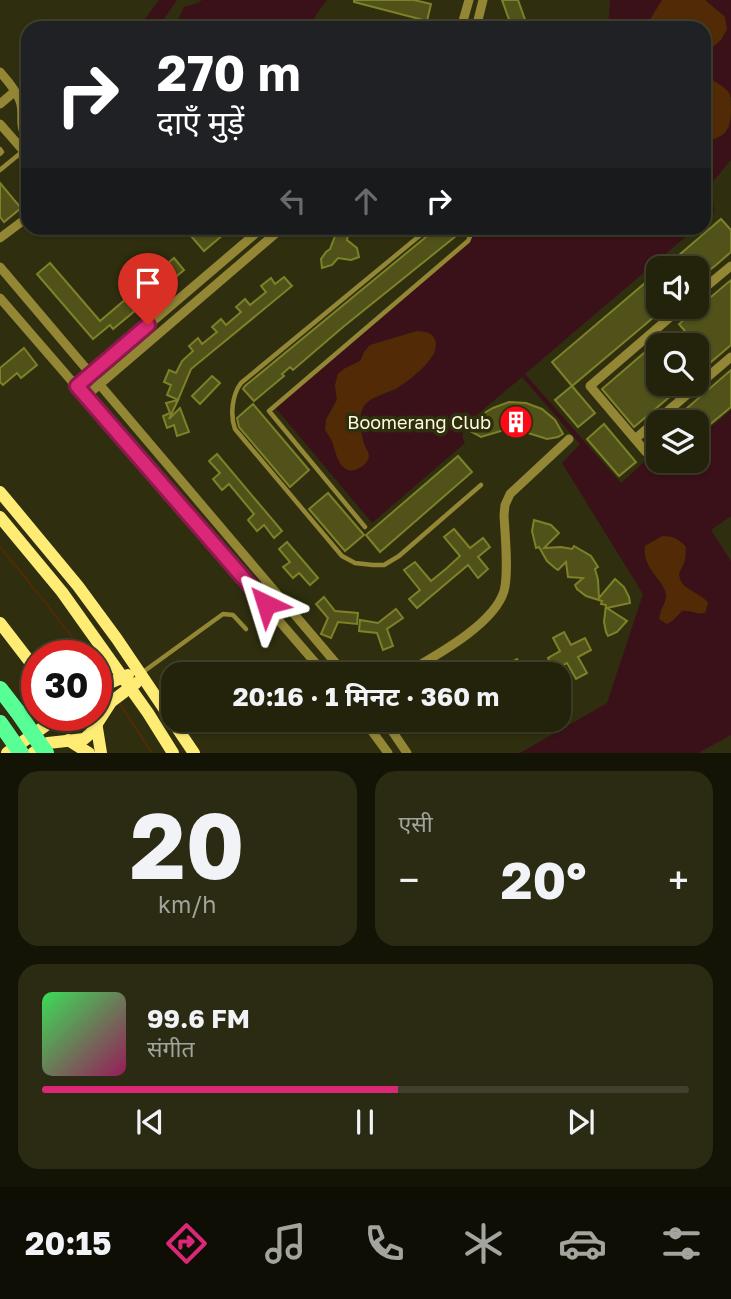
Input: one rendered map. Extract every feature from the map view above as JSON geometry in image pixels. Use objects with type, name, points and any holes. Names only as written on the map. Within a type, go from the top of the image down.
[{"type":"highway","points":[[0,689],[46,753]]},
{"type":"highway","points":[[0,723],[21,753]]},
{"type":"street","points":[[463,21],[469,0]]},
{"type":"street","points":[[477,21],[483,0]]},
{"type":"street","points":[[0,72],[20,101],[21,127]]},
{"type":"street","points":[[0,104],[14,92]]},
{"type":"street","points":[[0,124],[21,145]]},
{"type":"street","points":[[0,238],[21,222]]},
{"type":"street","points":[[77,386],[254,235]]},
{"type":"street","points":[[86,396],[274,235]]},
{"type":"street","points":[[709,284],[731,266]]},
{"type":"street","points":[[0,267],[335,662]]},
{"type":"street","points":[[0,298],[315,662]]},
{"type":"street","points":[[646,452],[590,386],[668,319]]},
{"type":"street","points":[[635,439],[731,357]]},
{"type":"street","points":[[424,662],[481,623],[500,600],[505,581],[505,505],[510,494],[569,439]]},
{"type":"street","points":[[0,492],[78,586],[194,753]]},
{"type":"street","points":[[0,517],[62,592],[173,753]]},
{"type":"street","points":[[0,623],[21,650]]},
{"type":"street","points":[[112,686],[126,683],[141,674]]},
{"type":"street","points":[[112,701],[126,683]]},
{"type":"street","points":[[7,753],[34,731]]},
{"type":"street","points":[[33,753],[48,743],[84,739],[92,731]]},
{"type":"street","points":[[98,731],[101,753]]},
{"type":"street","points":[[373,732],[388,753]]},
{"type":"street","points":[[393,732],[407,753]]},
{"type":"street","points":[[67,740],[89,753]]},
{"type":"lane","points":[[0,170],[21,155]]},
{"type":"lane","points":[[421,235],[241,383],[235,391],[232,421],[235,429],[342,556],[355,563],[384,565],[399,556],[481,485]]},
{"type":"lane","points":[[365,527],[269,411],[468,241],[471,235]]},
{"type":"lane","points":[[141,674],[223,614],[233,615],[246,628]]},
{"type":"shaded area","points":[[159,0],[177,0],[163,21],[143,21]]},
{"type":"shaded area","points":[[202,0],[327,0],[313,21],[177,21],[184,7]]},
{"type":"shaded area","points":[[610,0],[662,0],[649,21],[608,21]]},
{"type":"shaded area","points":[[662,0],[705,0],[725,17],[727,29],[721,40],[711,49],[711,21],[649,21]]},
{"type":"shaded area","points":[[705,0],[731,0],[731,98],[728,92],[711,79],[711,48],[721,40],[725,17]]},
{"type":"shaded area","points":[[711,78],[728,91],[731,99],[730,119],[727,130],[721,136],[711,139]]},
{"type":"shaded area","points":[[731,115],[731,160],[711,184],[711,139],[716,139],[729,127]]},
{"type":"shaded area","points":[[711,184],[714,212],[711,215]]},
{"type":"shaded area","points":[[474,235],[688,235],[663,256],[646,256],[646,271],[525,374],[621,483],[646,460],[646,473],[709,473],[709,429],[731,410],[731,516],[711,530],[731,561],[731,735],[698,753],[520,753],[557,732],[571,732],[571,724],[607,703],[643,594],[562,463],[580,444],[522,377],[466,424],[462,433],[465,443],[372,523],[274,406]],"holes":[[[417,331],[435,353],[410,379],[396,389],[371,399],[363,407],[359,422],[363,439],[350,470],[341,465],[326,419],[337,400],[335,385],[344,369],[361,361],[364,352],[371,345]],[[645,546],[685,561],[679,574],[699,614],[691,610],[682,611],[672,621],[660,611],[666,601],[666,594],[651,570],[645,555]]]},
{"type":"shaded area","points":[[417,331],[432,335],[436,346],[434,353],[424,367],[410,379],[365,405],[360,423],[369,458],[357,469],[345,468],[338,460],[325,430],[326,420],[337,400],[335,385],[338,374],[360,361],[370,345]]},
{"type":"shaded area","points":[[662,536],[676,538],[686,547],[685,559],[679,573],[680,580],[687,588],[705,599],[708,603],[705,613],[682,611],[667,624],[659,619],[666,597],[665,591],[647,562],[645,546]]},
{"type":"building","points":[[354,0],[414,0],[431,4],[427,21]]},
{"type":"building","points":[[502,0],[518,0],[526,21],[510,21]]},
{"type":"building","points":[[0,183],[21,208],[4,222],[0,217]]},
{"type":"building","points":[[721,219],[731,230],[731,252],[709,271],[709,256],[678,256],[702,235],[711,235],[711,228]]},
{"type":"building","points":[[190,235],[223,235],[204,251]]},
{"type":"building","points":[[348,235],[347,240],[357,248],[359,257],[351,260],[338,258],[332,265],[322,268],[321,259],[330,249],[335,236]]},
{"type":"building","points":[[428,235],[457,235],[293,370],[290,367],[282,374],[284,376],[254,401],[243,389]]},
{"type":"building","points":[[174,258],[184,270],[113,329],[110,325],[93,339],[37,274],[50,263],[100,321]]},
{"type":"building","points":[[284,277],[292,286],[191,369],[178,400],[167,395],[171,385],[164,382],[169,370],[176,373],[182,361],[193,351],[189,346],[198,338],[202,344],[217,332],[212,327],[221,319],[226,325],[241,312],[236,307],[245,299],[250,305],[266,292],[261,286],[271,278],[275,284]]},
{"type":"building","points":[[731,280],[731,345],[711,362],[709,333],[687,333],[679,324],[685,319],[709,319],[709,299]]},
{"type":"building","points":[[646,282],[646,319],[652,319],[572,386],[552,362]]},
{"type":"building","points":[[24,348],[37,365],[21,378],[17,373],[3,385],[0,382],[0,368]]},
{"type":"building","points":[[646,351],[646,396],[671,396],[654,410],[646,410],[646,417],[634,427],[602,389]]},
{"type":"building","points":[[731,370],[731,407],[709,425],[709,410],[685,410],[701,396],[709,396],[709,389]]},
{"type":"building","points":[[212,376],[220,383],[200,404],[192,396]]},
{"type":"building","points":[[572,386],[595,413],[578,427],[555,400]]},
{"type":"building","points":[[178,400],[169,419],[180,408],[189,432],[177,436],[174,425],[167,428],[163,416],[170,413],[166,403]]},
{"type":"building","name":"Boomerang Club","points":[[509,402],[526,403],[542,409],[555,420],[563,434],[547,439],[525,432],[504,430],[481,437],[470,431],[486,412]]},
{"type":"building","points":[[253,404],[309,470],[290,487],[239,427],[237,418]]},
{"type":"building","points":[[604,424],[636,462],[619,476],[587,439]]},
{"type":"building","points":[[217,454],[282,531],[274,538],[264,525],[257,531],[248,520],[254,514],[229,484],[222,490],[213,479],[220,473],[209,461]]},
{"type":"building","points":[[458,456],[472,472],[380,552],[366,535]]},
{"type":"building","points":[[328,493],[364,535],[345,551],[309,509]]},
{"type":"building","points":[[534,520],[551,525],[559,533],[544,548],[572,549],[574,546],[591,556],[598,567],[595,569],[599,598],[615,579],[624,587],[630,603],[607,608],[627,621],[617,632],[608,636],[606,632],[606,605],[577,589],[575,585],[583,578],[568,577],[566,562],[558,570],[547,561],[539,547],[536,548],[532,531]]},
{"type":"building","points":[[454,529],[470,548],[483,538],[490,547],[478,557],[488,569],[478,578],[468,565],[417,608],[409,599],[420,590],[404,570],[415,562],[431,581],[447,568],[460,556],[444,537]]},
{"type":"building","points":[[287,542],[318,578],[310,585],[299,573],[293,578],[283,567],[290,562],[279,549]]},
{"type":"building","points":[[324,597],[335,611],[358,613],[357,624],[338,622],[331,638],[321,634],[328,618],[316,604]]},
{"type":"building","points":[[396,609],[403,618],[387,629],[393,646],[383,650],[377,633],[359,631],[360,620],[378,623]]},
{"type":"building","points":[[564,632],[571,645],[585,638],[591,650],[578,657],[587,673],[576,679],[571,670],[571,662],[550,662],[548,658],[560,651],[553,638]]},
{"type":"waterway","points":[[0,547],[74,640]]},
{"type":"waterway","points":[[120,704],[152,753]]},
{"type":"place","name":"Boomerang Club","points":[[516,422]]},
{"type":"route","points":[[148,325],[77,386],[266,604]]}]
